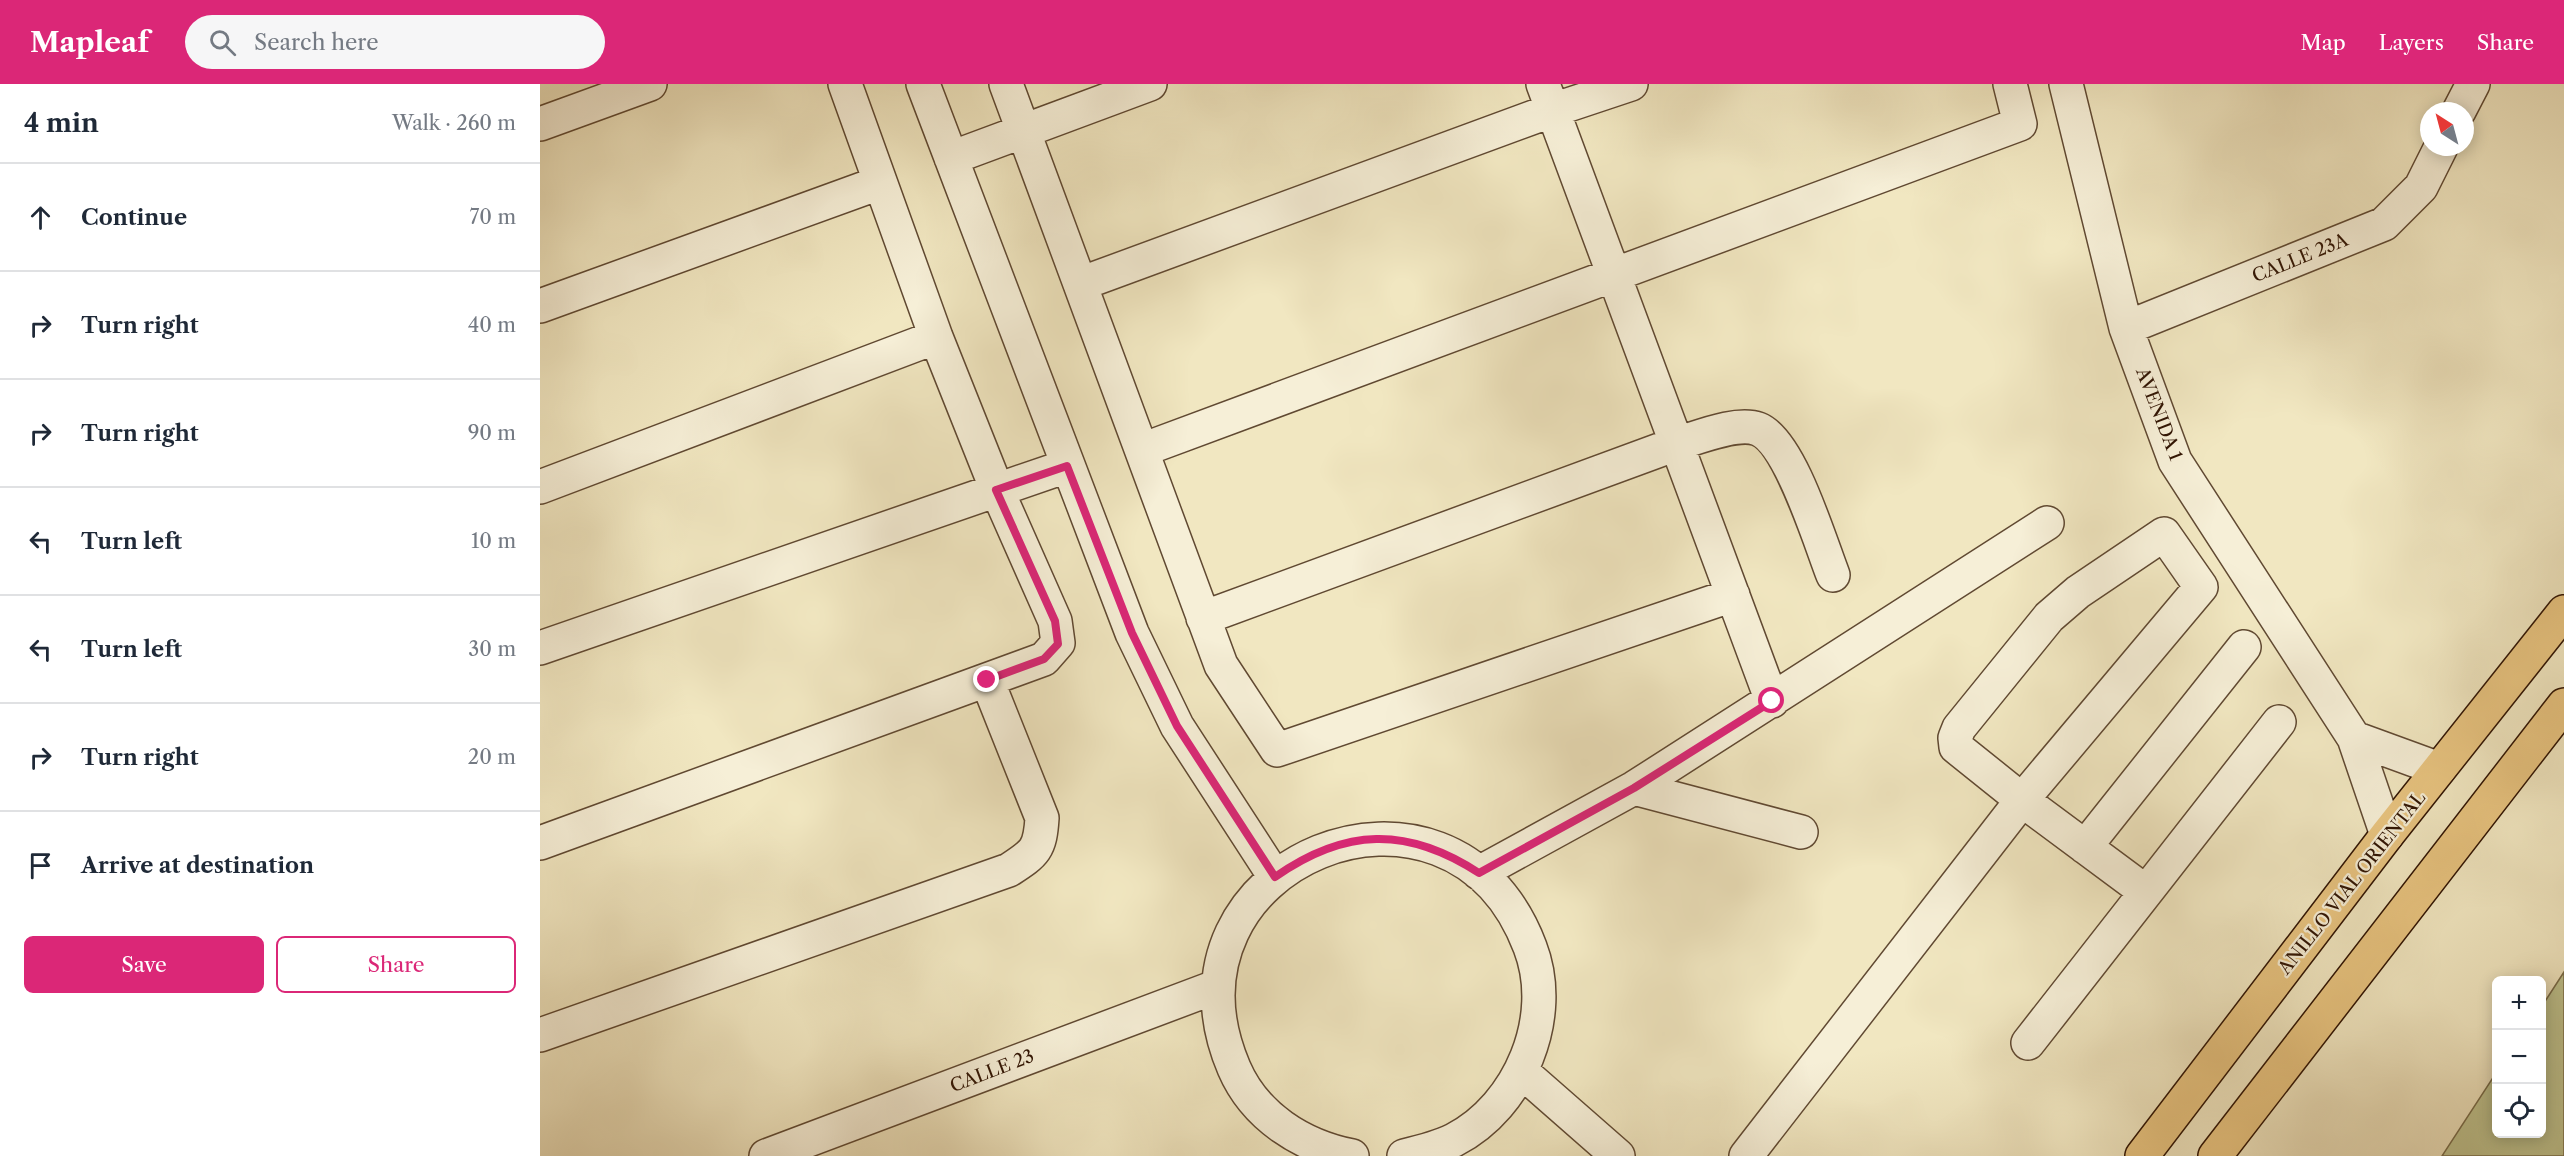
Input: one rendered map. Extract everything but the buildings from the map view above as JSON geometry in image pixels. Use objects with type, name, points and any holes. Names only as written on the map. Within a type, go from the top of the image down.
[{"type":"highway","name":"ANILLO VIAL ORIENTAL","points":[[2142,1156],[2387,835],[2564,612]]},
{"type":"highway","points":[[2215,1156],[2564,705]]},
{"type":"street","points":[[540,124],[650,84]]},
{"type":"street","points":[[540,843],[1044,659],[1058,644],[1055,621],[996,490],[936,337],[845,84]]},
{"type":"street","points":[[923,84],[1132,633],[1177,726],[1275,877]]},
{"type":"street","points":[[1006,84],[1221,665],[1277,750],[1733,595]]},
{"type":"street","points":[[951,158],[1150,84]]},
{"type":"street","points":[[1080,284],[1548,97],[1631,84]]},
{"type":"street","points":[[1142,450],[2020,124],[2010,84]]},
{"type":"street","name":"AVENIDA 1","points":[[2066,84],[2126,328],[2175,461],[2354,738],[2387,835]]},
{"type":"street","points":[[2464,102],[2473,84]]},
{"type":"street","points":[[1548,97],[1772,701]]},
{"type":"street","name":"CALLE 23A","points":[[2126,328],[2384,224],[2421,187],[2436,156]]},
{"type":"street","points":[[540,306],[879,183]]},
{"type":"street","points":[[540,487],[936,337]]},
{"type":"street","points":[[1203,618],[1676,444],[1733,428],[1757,428],[1772,438],[1788,460],[1833,575]]},
{"type":"street","points":[[540,648],[1067,466]]},
{"type":"street","points":[[1479,873],[1634,788],[2047,523]]},
{"type":"street","points":[[1746,1156],[2022,800],[2201,587],[2164,534],[2078,592],[2049,617],[1959,728],[1955,738],[1956,747],[2022,800],[2146,892]]},
{"type":"street","points":[[2085,847],[2244,647]]},
{"type":"street","points":[[540,1035],[998,874],[1029,857],[1041,842],[1042,818],[987,680]]},
{"type":"street","points":[[2028,1043],[2279,722]]},
{"type":"street","points":[[2354,738],[2439,770]]},
{"type":"street","points":[[1634,788],[1801,832]]},
{"type":"street","points":[[1352,1156],[1304,1141],[1278,1124],[1256,1103],[1238,1077],[1226,1048],[1219,1017],[1218,986],[1224,955],[1236,926],[1253,899],[1275,877],[1301,858],[1330,846],[1361,840],[1382,839],[1424,844],[1452,856],[1479,873],[1501,895],[1519,921],[1531,949],[1538,980],[1536,1022],[1532,1042],[1521,1071],[1504,1098],[1482,1120],[1466,1147],[1404,1156]]},
{"type":"street","name":"CALLE 23","points":[[766,1156],[1218,986]]},
{"type":"street","points":[[1521,1071],[1618,1156]]},
{"type":"green space","points":[[2564,972],[2564,1156],[2442,1156],[2492,1079],[2492,1138],[2546,1138],[2546,1000]]},
{"type":"route","points":[[987,680],[1044,659],[1058,644],[1055,621],[996,490],[1067,466],[1132,633],[1177,726],[1275,877],[1301,858],[1330,846],[1361,840],[1392,839],[1424,844],[1452,856],[1479,873],[1634,788],[1772,701]]}]
